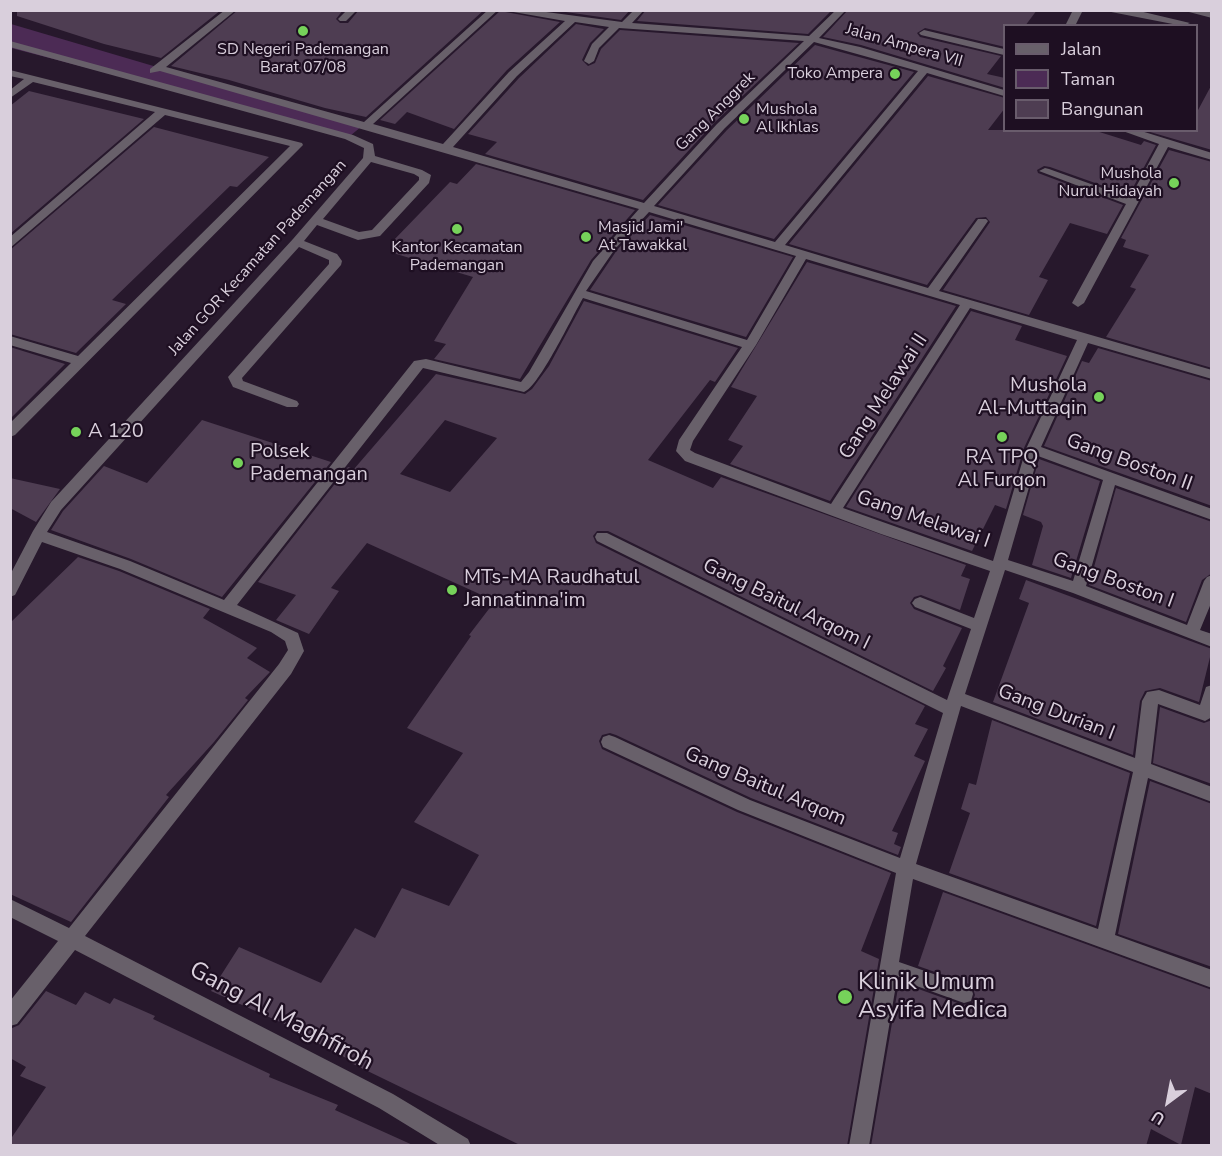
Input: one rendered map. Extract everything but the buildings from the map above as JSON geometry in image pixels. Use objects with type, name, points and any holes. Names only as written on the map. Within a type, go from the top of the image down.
[{"type":"street","points":[[145,79],[232,10]]},
{"type":"street","points":[[343,19],[353,10]]},
{"type":"street","points":[[365,126],[494,10]]},
{"type":"street","name":"Jalan Ampera VII","points":[[506,10],[620,26],[812,39],[1003,92]]},
{"type":"street","points":[[589,61],[589,54],[595,47],[640,10]]},
{"type":"street","name":"Gang Anggrek","points":[[226,609],[343,464],[419,364],[426,363],[524,387],[534,375],[597,264],[644,208],[721,126],[842,10]]},
{"type":"street","points":[[1071,24],[1078,10]]},
{"type":"street","points":[[1106,10],[1128,12],[1185,24],[1190,10],[1212,15]]},
{"type":"street","points":[[445,149],[513,74],[572,20]]},
{"type":"street","points":[[924,33],[1003,52]]},
{"type":"street","name":"Jalan GOR Kecamatan Pademangan","points":[[10,44],[145,79],[350,137],[369,146],[369,159],[316,221],[56,506],[38,535],[10,591]]},
{"type":"street","points":[[157,69],[445,149],[1212,375]]},
{"type":"street","points":[[778,246],[925,69]]},
{"type":"street","points":[[10,73],[298,145],[10,432]]},
{"type":"street","points":[[10,94],[32,78]]},
{"type":"street","points":[[10,244],[163,111]]},
{"type":"street","points":[[1133,132],[1212,157]]},
{"type":"street","points":[[1078,303],[1165,143]]},
{"type":"street","points":[[316,221],[358,236],[376,233],[425,181],[424,175],[418,172],[369,159]]},
{"type":"street","points":[[1045,171],[1131,202]]},
{"type":"street","points":[[931,294],[982,221]]},
{"type":"street","points":[[292,404],[238,384],[235,377],[335,264],[333,257],[297,242]]},
{"type":"street","points":[[579,293],[625,305],[750,345],[803,254]]},
{"type":"street","name":"Gang Melawai II","points":[[834,510],[966,304]]},
{"type":"street","points":[[859,1146],[906,868],[1033,449],[1084,338]]},
{"type":"street","points":[[10,340],[79,361]]},
{"type":"street","name":"Gang Melawai I","points":[[750,345],[686,440],[683,451],[690,457],[834,510],[999,565]]},
{"type":"street","name":"Gang Boston II","points":[[1033,449],[1212,515]]},
{"type":"street","points":[[1078,589],[1111,476]]},
{"type":"street","points":[[10,1017],[75,939],[285,669],[296,651],[292,637],[276,628],[125,565],[38,535]]},
{"type":"street","name":"Gang Baitul Arqom I","points":[[602,537],[954,704]]},
{"type":"street","name":"Gang Boston I","points":[[999,565],[1078,589],[1212,641]]},
{"type":"street","points":[[1191,633],[1212,581]]},
{"type":"street","points":[[920,603],[979,626]]},
{"type":"street","points":[[1105,939],[1142,768],[1150,701],[1153,698],[1159,698],[1205,714],[1212,692]]},
{"type":"street","name":"Gang Durian I","points":[[954,704],[1142,768],[1212,795]]},
{"type":"street","name":"Gang Baitul Arqom","points":[[609,742],[746,806],[906,868],[1212,979]]},
{"type":"street","name":"Gang Al Maghfiroh","points":[[10,906],[386,1101],[461,1146]]},
{"type":"street","points":[[889,967],[964,994]]},
{"type":"green space","points":[[11,24],[362,126],[350,136],[11,48]]},
{"type":"place","name":"SD Negeri Pademangan Barat 07/08","points":[[303,31]]},
{"type":"place","name":"Toko Ampera","points":[[895,74]]},
{"type":"place","name":"Mushola Al Ikhlas","points":[[744,119]]},
{"type":"place","name":"Mushola Nurul Hidayah","points":[[1174,183]]},
{"type":"place","name":"Kantor Kecamatan Pademangan","points":[[457,229]]},
{"type":"place","name":"Masjid Jami' At Tawakkal","points":[[586,237]]},
{"type":"place","name":"Mushola Al-Muttaqin","points":[[1099,397]]},
{"type":"place","name":"A 120","points":[[76,432]]},
{"type":"place","name":"RA TPQ Al Furqon","points":[[1002,437]]},
{"type":"place","name":"Polsek Pademangan","points":[[238,463]]},
{"type":"place","name":"MTs-MA Raudhatul Jannatinna'im","points":[[452,590]]},
{"type":"place","name":"Klinik Umum Asyifa Medica","points":[[845,997]]}]
